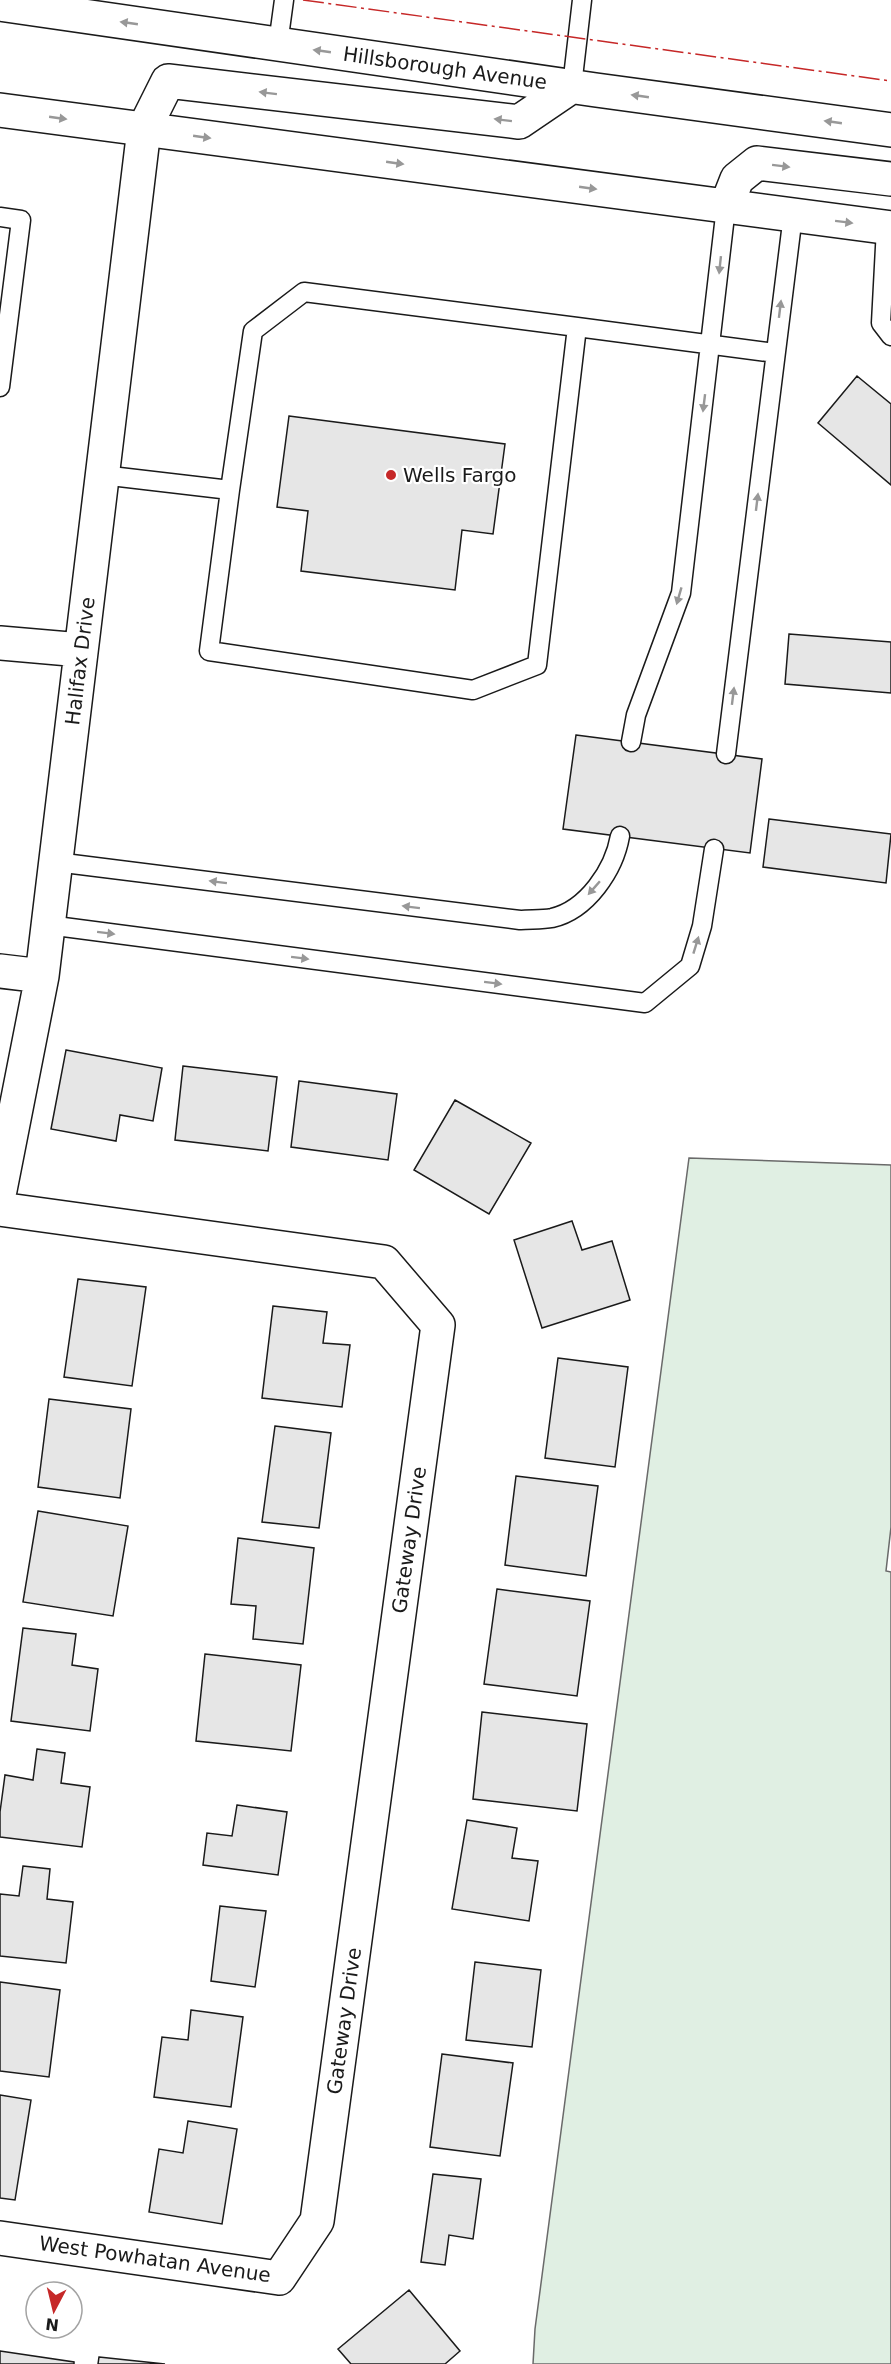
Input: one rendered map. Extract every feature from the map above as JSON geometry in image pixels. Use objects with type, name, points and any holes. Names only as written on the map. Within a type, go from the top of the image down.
[{"type":"street","name":"Hillsborough Avenue","points":[[0,4],[891,130]]},
{"type":"street","name":"Halifax Drive","points":[[0,1190],[42,976],[144,129],[168,81],[519,122],[572,86]]},
{"type":"street","points":[[0,110],[889,228]]},
{"type":"street","points":[[726,207],[737,179],[757,163],[891,179]]},
{"type":"street","points":[[0,643],[81,650]]},
{"type":"street","points":[[0,971],[42,976]]},
{"type":"street","name":"Gateway Drive","points":[[0,1209],[384,1262],[438,1325],[317,2221]]},
{"type":"street","name":"West Powhatan Avenue","points":[[0,2238],[279,2278],[317,2221]]},
{"type":"lane","points":[[278,44],[284,0]]},
{"type":"lane","points":[[572,86],[582,0]]},
{"type":"lane","points":[[631,742],[636,715],[681,593],[712,345],[726,207]]},
{"type":"lane","points":[[726,754],[793,215]]},
{"type":"lane","points":[[0,217],[21,220],[0,387]]},
{"type":"lane","points":[[889,228],[881,323],[891,336]]},
{"type":"lane","points":[[577,327],[537,665],[473,690],[209,651],[252,331],[304,292],[577,327],[775,353]]},
{"type":"lane","points":[[102,476],[230,490]]},
{"type":"lane","points":[[56,862],[520,920],[553,918],[578,907],[603,878],[617,851],[620,836]]},
{"type":"lane","points":[[48,926],[645,1003],[690,966],[702,926],[714,849]]},
{"type":"green space","points":[[689,1158],[891,1165],[891,1527],[886,1571],[891,1572],[891,2364],[533,2364],[535,2329]]},
{"type":"building","points":[[857,376],[891,404],[891,485],[818,423]]},
{"type":"building","name":"Wells Fargo","points":[[289,416],[505,444],[493,534],[462,530],[455,590],[301,571],[308,511],[277,507]]},
{"type":"building","points":[[789,634],[891,642],[891,693],[785,684]]},
{"type":"building","points":[[576,735],[762,759],[750,853],[563,829]]},
{"type":"building","points":[[769,819],[891,834],[886,883],[763,867]]},
{"type":"building","points":[[66,1050],[162,1068],[153,1121],[120,1115],[116,1141],[51,1129]]},
{"type":"building","points":[[183,1066],[277,1077],[268,1151],[175,1140]]},
{"type":"building","points":[[299,1081],[397,1094],[388,1160],[291,1147]]},
{"type":"building","points":[[455,1100],[531,1143],[489,1214],[414,1170]]},
{"type":"building","points":[[572,1221],[582,1250],[612,1241],[630,1300],[542,1328],[514,1240]]},
{"type":"building","points":[[78,1279],[146,1287],[132,1386],[64,1377]]},
{"type":"building","points":[[273,1306],[327,1312],[323,1343],[350,1345],[342,1407],[262,1398]]},
{"type":"building","points":[[558,1358],[628,1367],[615,1467],[545,1458]]},
{"type":"building","points":[[49,1399],[131,1409],[120,1498],[38,1487]]},
{"type":"building","points":[[275,1426],[331,1433],[319,1528],[262,1522]]},
{"type":"building","points":[[516,1476],[598,1486],[586,1576],[505,1565]]},
{"type":"building","points":[[38,1511],[128,1526],[113,1616],[23,1602]]},
{"type":"building","points":[[238,1538],[314,1548],[303,1644],[253,1639],[256,1606],[231,1604]]},
{"type":"building","points":[[497,1589],[590,1601],[577,1696],[484,1684]]},
{"type":"building","points":[[23,1628],[76,1634],[72,1665],[98,1669],[90,1731],[11,1721]]},
{"type":"building","points":[[205,1654],[301,1665],[291,1751],[196,1741]]},
{"type":"building","points":[[482,1712],[587,1724],[577,1811],[473,1799]]},
{"type":"building","points":[[37,1749],[65,1753],[61,1783],[90,1787],[82,1847],[0,1837],[0,1812],[5,1775],[33,1780]]},
{"type":"building","points":[[237,1805],[287,1812],[278,1875],[203,1865],[207,1833],[232,1836]]},
{"type":"building","points":[[467,1820],[517,1828],[512,1858],[538,1861],[529,1921],[452,1909]]},
{"type":"building","points":[[23,1866],[50,1869],[47,1899],[73,1902],[66,1963],[0,1956],[0,1894],[19,1896]]},
{"type":"building","points":[[220,1906],[266,1911],[255,1987],[211,1981]]},
{"type":"building","points":[[475,1962],[541,1970],[532,2047],[466,2040]]},
{"type":"building","points":[[0,1982],[60,1990],[49,2077],[0,2071]]},
{"type":"building","points":[[191,2010],[243,2017],[231,2107],[154,2097],[162,2037],[188,2040]]},
{"type":"building","points":[[442,2054],[513,2063],[500,2156],[430,2147]]},
{"type":"building","points":[[0,2095],[31,2100],[15,2200],[0,2198]]},
{"type":"building","points":[[188,2121],[237,2129],[222,2224],[149,2212],[159,2149],[183,2153]]},
{"type":"building","points":[[433,2174],[481,2179],[473,2239],[449,2235],[445,2265],[421,2262]]},
{"type":"building","points":[[409,2290],[460,2351],[445,2364],[351,2364],[338,2349]]},
{"type":"building","points":[[0,2351],[74,2362],[74,2364],[0,2364]]},
{"type":"building","points":[[99,2357],[165,2364],[98,2364]]},
{"type":"power","points":[[303,0],[891,81]]},
{"type":"place","name":"Wells Fargo","points":[[391,475]]}]
